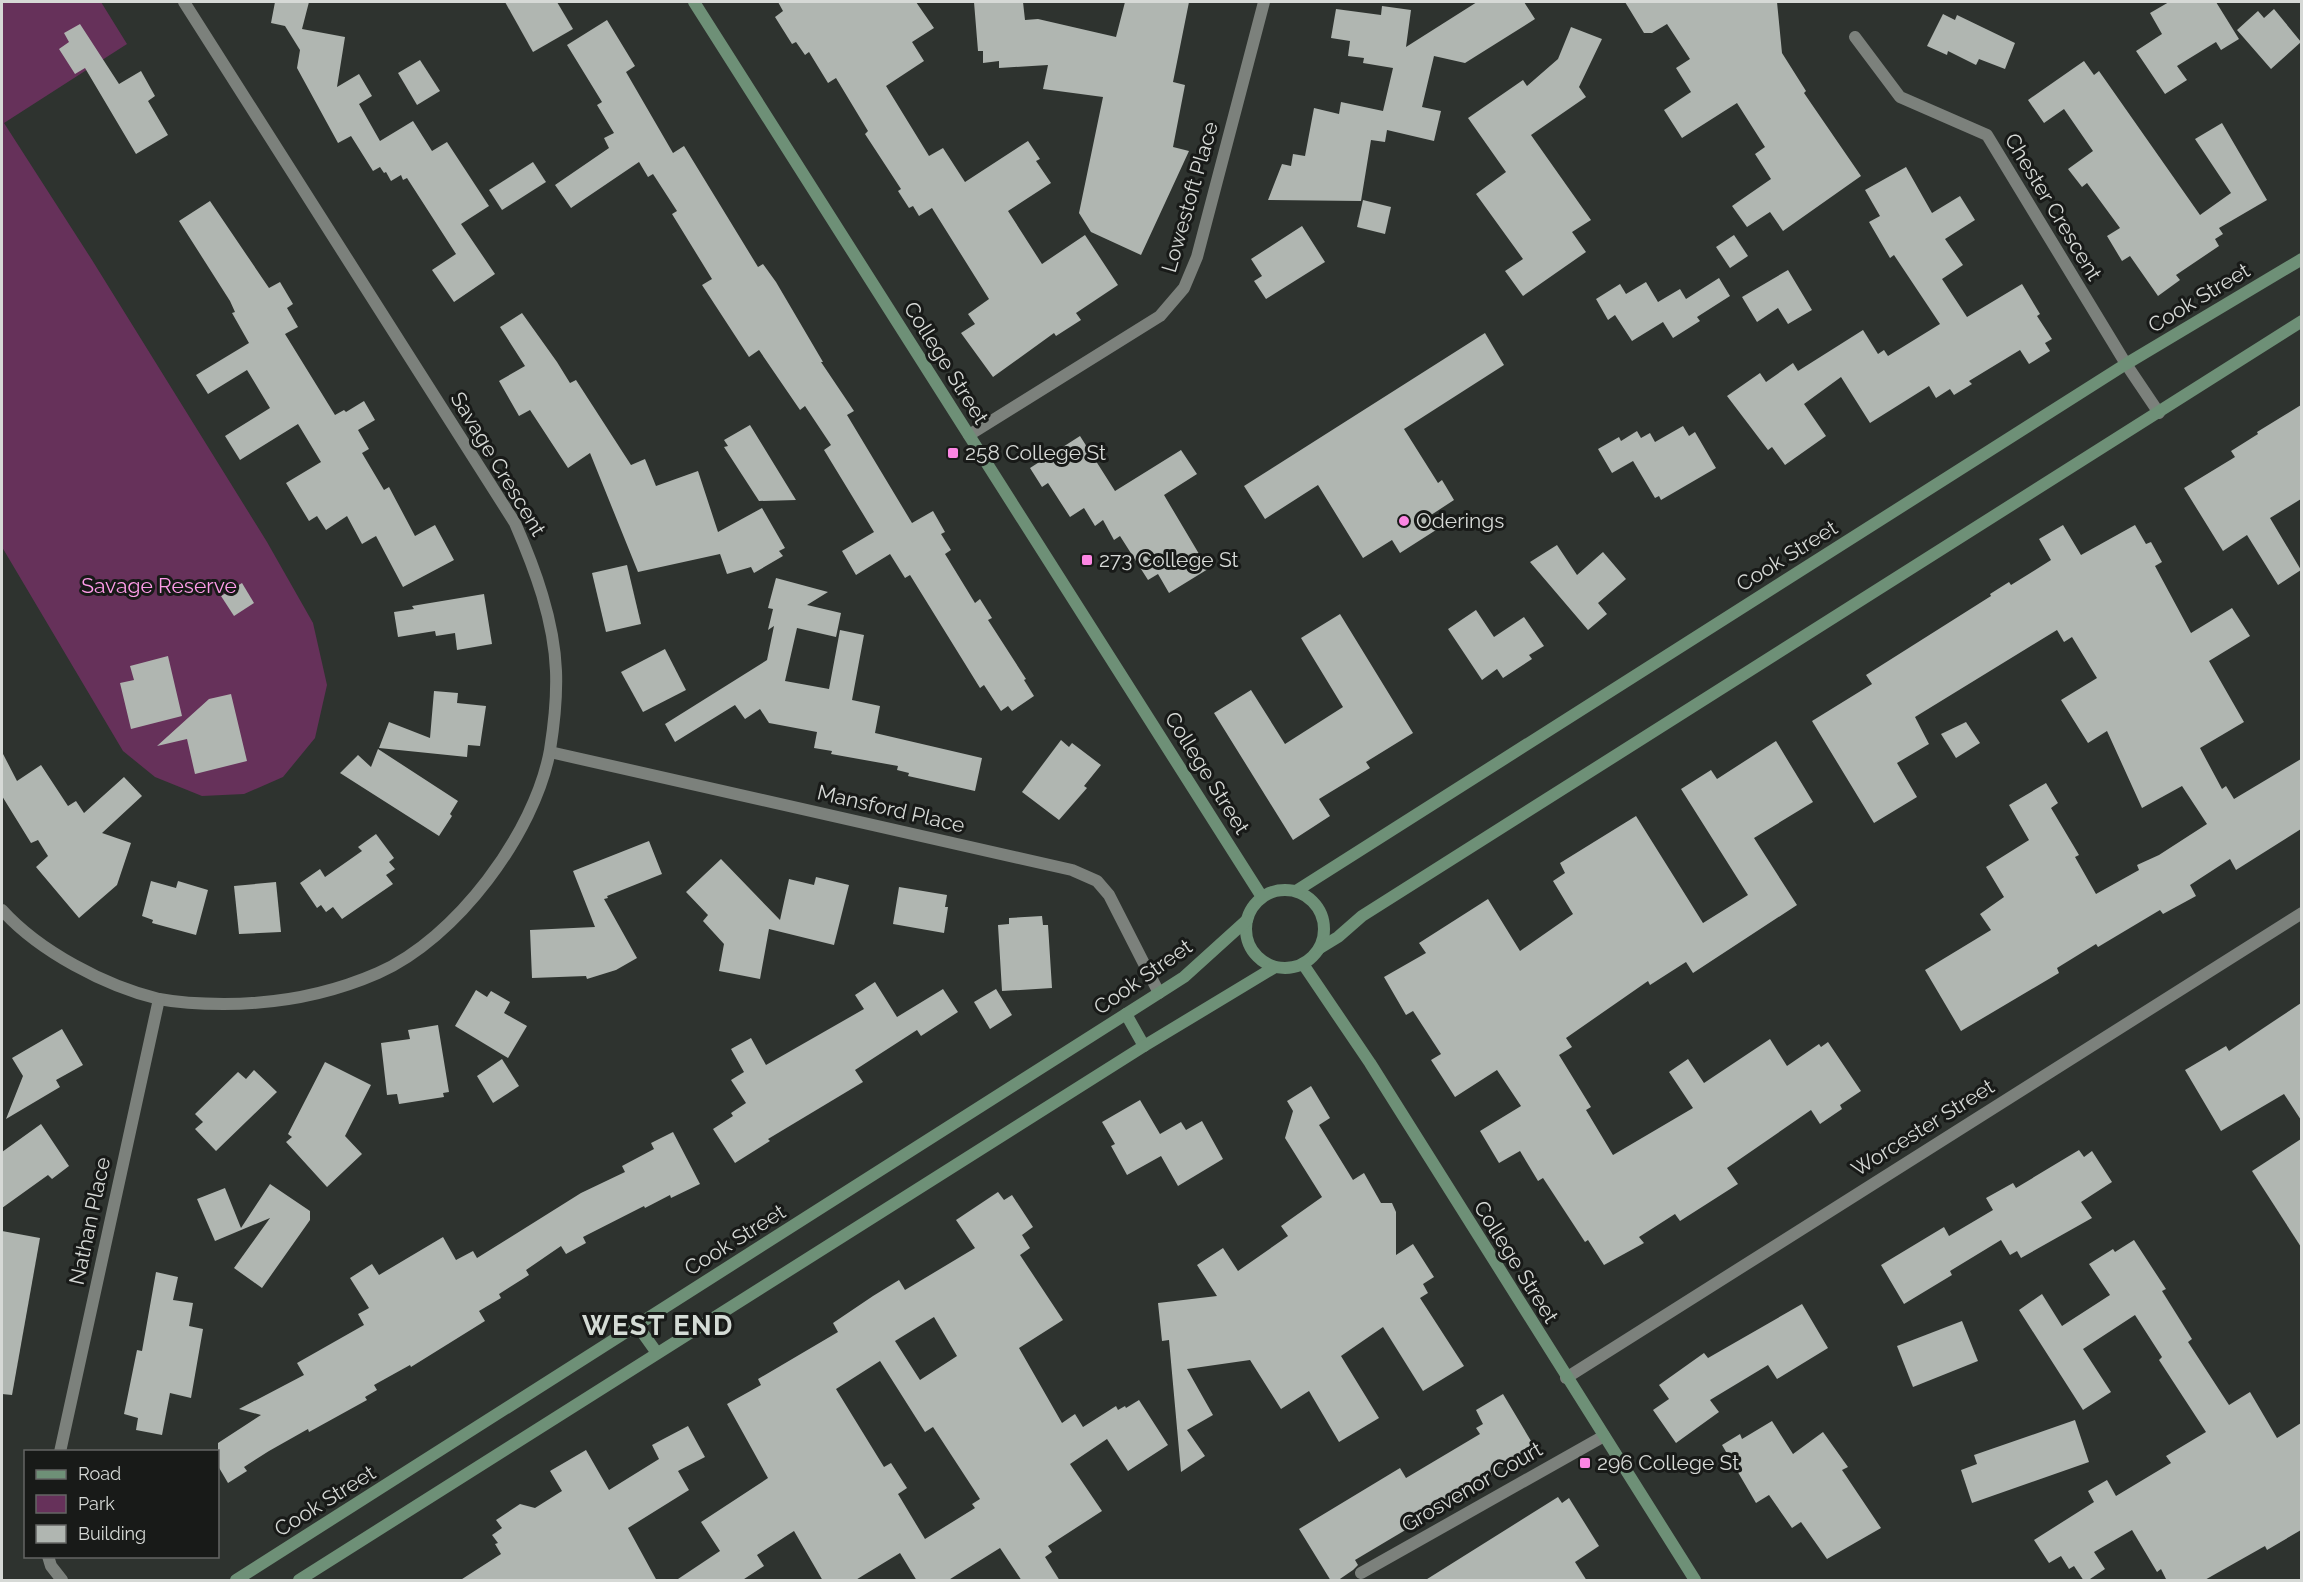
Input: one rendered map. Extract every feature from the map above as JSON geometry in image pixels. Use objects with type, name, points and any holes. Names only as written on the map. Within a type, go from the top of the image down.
[{"type":"street","name":"Savage Crescent","points":[[2,910],[38,941],[76,966],[115,984],[159,999],[204,1004],[246,1004],[291,999],[337,987],[380,972],[424,946],[474,897],[500,865],[521,827],[550,752],[555,710],[556,670],[552,634],[532,561],[515,523],[184,2]]},
{"type":"street","name":"College Street","points":[[694,2],[1262,897]]},
{"type":"street","name":"Lowestoft Place","points":[[969,435],[1160,316],[1184,288],[1197,258],[1264,2]]},
{"type":"street","name":"Chester Crescent","points":[[1855,38],[1900,98],[1987,135],[2126,364],[2159,412]]},
{"type":"street","name":"Cook Street","points":[[1296,891],[2126,364],[2301,259]]},
{"type":"street","points":[[1320,948],[1323,925],[1321,913],[1307,896],[1296,891],[1279,890],[1262,897],[1255,903],[1247,920],[1246,932],[1255,955],[1275,967],[1289,968],[1303,964],[1362,915],[2301,321]]},
{"type":"street","name":"Mansford Place","points":[[550,752],[1072,870],[1097,881],[1109,895],[1159,993]]},
{"type":"street","name":"Worcester Street","points":[[1566,1378],[2301,913]]},
{"type":"street","name":"Cook Street","points":[[236,1581],[1184,977],[1247,920]]},
{"type":"street","name":"College Street","points":[[1303,964],[1370,1064],[1695,1581]]},
{"type":"street","points":[[300,1580],[1144,1046],[1275,967]]},
{"type":"street","name":"Nathan Place","points":[[60,1450],[159,999]]},
{"type":"street","points":[[1126,1014],[1144,1046]]},
{"type":"street","points":[[637,1325],[657,1353]]},
{"type":"street","name":"Grosvenor Court","points":[[1360,1573],[1604,1436]]},
{"type":"street","points":[[48,1558],[62,1581]]},
{"type":"green space","name":"Savage Reserve","points":[[2,2],[101,2],[127,44],[4,123],[267,542],[313,623],[327,685],[315,738],[283,777],[244,794],[202,796],[155,777],[123,751],[2,547]]},
{"type":"building","points":[[275,2],[309,2],[302,29],[345,37],[337,87],[359,74],[372,96],[359,104],[380,141],[413,121],[432,151],[447,142],[489,206],[461,224],[495,274],[454,302],[432,270],[456,254],[407,178],[403,180],[401,175],[391,181],[380,167],[373,171],[351,136],[338,143],[297,68],[300,50],[285,26],[271,23]]},
{"type":"building","points":[[505,2],[557,2],[573,29],[533,52]]},
{"type":"building","points":[[778,2],[916,2],[934,28],[912,42],[924,61],[886,86],[929,156],[943,148],[965,182],[1028,141],[1040,159],[1036,161],[1051,183],[1008,211],[1042,264],[1085,235],[1118,285],[1076,313],[1081,320],[1056,336],[1054,333],[993,377],[961,333],[975,324],[968,314],[989,299],[932,208],[919,216],[913,206],[909,208],[898,191],[901,189],[865,134],[868,131],[836,78],[828,83],[809,52],[805,55],[796,42],[792,44],[775,17],[783,11]]},
{"type":"building","points":[[974,2],[1023,2],[1025,20],[1038,19],[1116,37],[1125,2],[1189,2],[1173,82],[1185,85],[1173,147],[1189,151],[1141,255],[1091,232],[1079,213],[1103,97],[1043,89],[1048,65],[999,68],[999,61],[983,63],[983,51],[978,51]]},
{"type":"building","points":[[1477,2],[1524,2],[1535,19],[1465,63],[1434,56],[1422,107],[1441,111],[1434,141],[1387,130],[1385,142],[1371,140],[1361,201],[1268,200],[1282,164],[1291,166],[1293,154],[1305,156],[1314,108],[1339,114],[1341,102],[1383,111],[1393,68],[1363,63],[1364,58],[1348,56],[1350,41],[1331,38],[1336,9],[1381,15],[1382,6],[1411,10],[1406,47]]},
{"type":"building","points":[[1625,2],[1777,2],[1782,53],[1806,91],[1804,93],[1861,176],[1783,231],[1770,212],[1747,227],[1732,206],[1771,179],[1755,154],[1765,147],[1737,103],[1682,138],[1664,110],[1691,92],[1676,68],[1690,59],[1667,24],[1652,33],[1644,33]]},
{"type":"building","points":[[2169,2],[2216,2],[2239,39],[2221,50],[2216,42],[2177,66],[2187,80],[2165,94],[2136,51],[2162,34],[2150,13]]},
{"type":"building","points":[[2274,9],[2301,42],[2271,69],[2237,30],[2258,11],[2264,18]]},
{"type":"building","points":[[1943,14],[1955,20],[1957,15],[2015,43],[2005,69],[1979,59],[1976,65],[1948,51],[1947,55],[1927,46]]},
{"type":"building","points":[[607,20],[635,66],[626,72],[673,153],[684,146],[758,267],[763,264],[776,282],[823,362],[821,362],[854,411],[847,415],[912,523],[933,511],[945,532],[941,534],[951,550],[945,554],[975,603],[980,599],[992,618],[988,620],[1026,679],[1024,680],[1034,696],[1012,711],[1008,706],[1001,711],[984,685],[980,688],[910,575],[905,578],[890,554],[856,575],[842,551],[874,532],[824,450],[831,445],[805,406],[800,410],[759,350],[749,357],[702,285],[712,279],[672,214],[677,211],[653,174],[648,177],[639,162],[571,208],[555,185],[609,148],[604,138],[614,133],[597,105],[602,102],[567,45]]},
{"type":"building","points":[[80,24],[119,84],[141,71],[155,96],[148,101],[168,135],[136,154],[85,68],[75,74],[59,49],[69,42],[64,33]]},
{"type":"building","points":[[1571,27],[1602,39],[1579,87],[1586,97],[1531,135],[1591,220],[1572,232],[1586,252],[1523,296],[1505,271],[1523,259],[1476,194],[1506,172],[1468,118],[1523,80],[1527,86],[1558,59]]},
{"type":"building","points":[[420,60],[440,91],[417,105],[398,73]]},
{"type":"building","points":[[2084,61],[2094,75],[2099,71],[2200,215],[2231,193],[2195,139],[2222,123],[2267,200],[2219,228],[2223,234],[2215,239],[2219,246],[2176,275],[2180,280],[2158,296],[2130,256],[2122,261],[2107,236],[2120,228],[2087,183],[2082,187],[2068,169],[2093,151],[2064,109],[2044,123],[2028,100]]},
{"type":"building","points":[[533,162],[546,182],[502,210],[489,190]]},
{"type":"building","points":[[1906,167],[1932,213],[1960,196],[1975,220],[1945,239],[1963,265],[1942,279],[1967,317],[2022,284],[2040,314],[2037,316],[2052,339],[2045,343],[2050,351],[2029,364],[2020,350],[1969,381],[1972,384],[1954,395],[1950,389],[1936,398],[1929,386],[1870,423],[1841,377],[1804,404],[1826,436],[1785,465],[1772,447],[1768,450],[1727,396],[1760,373],[1766,382],[1793,363],[1798,371],[1863,330],[1878,354],[1884,350],[1888,356],[1940,324],[1894,255],[1890,258],[1869,222],[1880,216],[1865,190]]},
{"type":"building","points":[[1363,200],[1391,207],[1385,234],[1357,227]]},
{"type":"building","points":[[210,201],[269,288],[280,282],[293,304],[287,308],[298,327],[285,334],[335,415],[344,410],[346,412],[364,401],[375,420],[358,430],[369,449],[362,453],[384,490],[389,487],[415,536],[435,525],[454,560],[403,587],[376,536],[362,544],[347,516],[326,530],[317,516],[309,521],[286,483],[321,462],[298,424],[240,460],[225,436],[270,408],[247,370],[208,394],[196,375],[249,343],[232,313],[235,312],[230,301],[179,221]]},
{"type":"building","points":[[1302,226],[1325,262],[1266,299],[1254,281],[1262,276],[1251,259]]},
{"type":"building","points":[[1734,235],[1748,256],[1730,268],[1716,247]]},
{"type":"building","points":[[1788,270],[1812,310],[1788,324],[1778,308],[1757,322],[1742,297]]},
{"type":"building","points":[[1719,278],[1730,296],[1697,317],[1700,321],[1673,338],[1663,322],[1632,341],[1615,315],[1608,320],[1596,299],[1620,284],[1626,294],[1646,282],[1658,302],[1680,289],[1686,299]]},
{"type":"building","points":[[522,313],[570,383],[576,380],[631,465],[645,459],[656,486],[698,471],[718,532],[762,508],[785,548],[779,551],[783,556],[754,573],[751,567],[727,574],[720,554],[638,572],[590,453],[568,468],[530,410],[519,416],[499,381],[525,366],[500,327]]},
{"type":"building","points":[[1485,333],[1504,365],[1404,429],[1438,483],[1442,480],[1454,500],[1428,517],[1436,530],[1400,553],[1392,540],[1363,558],[1318,485],[1265,519],[1244,486]]},
{"type":"building","points":[[2301,405],[2301,499],[2270,518],[2301,570],[2278,585],[2247,535],[2223,551],[2184,488],[2235,457],[2231,451]]},
{"type":"building","points":[[750,425],[796,500],[759,501],[724,447],[728,446],[724,440]]},
{"type":"building","points":[[1683,426],[1689,436],[1695,432],[1716,468],[1661,500],[1659,496],[1655,498],[1633,461],[1612,473],[1598,449],[1619,437],[1621,441],[1637,431],[1641,438],[1650,433],[1655,442]]},
{"type":"building","points":[[1080,436],[1115,491],[1181,450],[1197,474],[1164,495],[1208,569],[1169,593],[1158,574],[1148,580],[1120,536],[1114,540],[1103,520],[1095,526],[1084,508],[1070,517],[1048,483],[1042,487],[1030,468]]},
{"type":"building","points":[[2063,525],[2081,555],[2135,525],[2146,544],[2151,542],[2162,562],[2155,566],[2191,633],[2232,608],[2250,636],[2209,661],[2244,722],[2200,748],[2222,789],[2226,786],[2234,799],[2301,759],[2301,829],[2236,870],[2230,859],[2190,885],[2196,896],[2163,914],[2160,910],[2098,947],[2096,944],[2057,968],[2059,973],[1961,1031],[1925,970],[1991,930],[1980,914],[2004,897],[1986,867],[2029,840],[2009,805],[2046,783],[2058,803],[2051,808],[2079,855],[2075,857],[2096,894],[2139,870],[2137,865],[2159,855],[2207,824],[2182,786],[2142,808],[2107,731],[2088,743],[2061,700],[2097,678],[2072,637],[2064,642],[2057,630],[1915,717],[1929,744],[1897,763],[1917,797],[1874,823],[1812,721],[1872,684],[1866,675],[1991,596],[1990,594],[2009,582],[2011,585],[2051,560],[2039,539]]},
{"type":"building","points":[[1557,545],[1577,575],[1603,552],[1626,579],[1598,603],[1607,614],[1588,630],[1530,562]]},
{"type":"building","points":[[627,565],[641,624],[606,632],[592,573]]},
{"type":"building","points":[[776,578],[828,592],[807,605],[841,613],[836,637],[797,628],[785,681],[829,689],[840,630],[864,635],[852,700],[880,706],[875,733],[982,758],[975,791],[908,776],[909,773],[897,770],[898,766],[831,754],[832,751],[814,748],[817,732],[769,723],[760,709],[745,719],[735,705],[675,742],[665,724],[767,660],[774,626],[768,630],[773,609],[768,608]]},
{"type":"building","points":[[242,583],[254,603],[234,616],[221,596]]},
{"type":"building","points":[[484,594],[492,644],[457,650],[455,633],[436,636],[435,631],[398,637],[394,612],[414,609],[412,606]]},
{"type":"building","points":[[1476,610],[1494,637],[1524,617],[1544,646],[1529,655],[1532,659],[1503,678],[1497,669],[1482,680],[1448,629]]},
{"type":"building","points":[[1340,614],[1413,733],[1366,762],[1370,768],[1319,799],[1330,816],[1293,840],[1214,713],[1251,690],[1285,744],[1343,707],[1301,638]]},
{"type":"building","points":[[665,649],[686,690],[643,712],[621,672]]},
{"type":"building","points":[[168,656],[182,716],[131,729],[120,683],[134,680],[130,666]]},
{"type":"building","points":[[434,691],[458,693],[457,703],[486,706],[480,746],[468,745],[467,757],[379,748],[389,722],[430,738]]},
{"type":"building","points":[[231,694],[247,761],[195,774],[187,739],[157,746],[209,699]]},
{"type":"building","points":[[1966,722],[1980,743],[1956,758],[1941,734]]},
{"type":"building","points":[[1061,740],[1069,747],[1072,743],[1101,765],[1084,786],[1087,788],[1059,820],[1022,792]]},
{"type":"building","points":[[1776,741],[1813,802],[1754,838],[1797,905],[1693,973],[1686,962],[1650,985],[1648,981],[1566,1038],[1572,1047],[1559,1055],[1591,1107],[1586,1110],[1613,1155],[1693,1108],[1669,1072],[1688,1059],[1704,1083],[1770,1039],[1787,1066],[1819,1044],[1821,1047],[1828,1042],[1861,1091],[1840,1105],[1842,1109],[1820,1124],[1811,1110],[1727,1168],[1738,1184],[1680,1221],[1675,1214],[1639,1237],[1644,1243],[1604,1265],[1588,1240],[1585,1242],[1543,1178],[1538,1181],[1520,1151],[1499,1163],[1480,1131],[1521,1106],[1497,1070],[1455,1097],[1431,1060],[1441,1054],[1413,1011],[1406,1015],[1384,977],[1426,953],[1419,943],[1488,899],[1520,951],[1573,914],[1553,881],[1565,873],[1560,863],[1636,816],[1703,923],[1748,895],[1681,789],[1711,770],[1717,779]]},
{"type":"building","points":[[378,749],[458,801],[450,814],[452,816],[439,836],[340,773],[358,755],[371,767]]},
{"type":"building","points":[[2,752],[17,781],[41,765],[68,806],[76,801],[84,813],[124,777],[142,796],[102,833],[131,843],[117,885],[79,918],[36,867],[48,856],[38,840],[31,843],[2,796]]},
{"type":"building","points":[[376,834],[394,858],[389,862],[395,869],[386,875],[393,884],[342,919],[333,907],[326,912],[321,905],[317,908],[300,883],[320,869],[325,877],[362,851],[358,847]]},
{"type":"building","points":[[649,841],[662,874],[604,899],[637,958],[616,970],[587,979],[586,976],[532,978],[530,930],[595,927],[573,871]]},
{"type":"building","points":[[721,859],[780,920],[789,879],[814,885],[816,877],[849,885],[834,945],[769,929],[760,979],[719,971],[724,944],[703,921],[708,915],[686,892]]},
{"type":"building","points":[[151,881],[176,888],[178,881],[208,890],[196,935],[152,923],[153,920],[142,916]]},
{"type":"building","points":[[276,882],[281,932],[239,934],[234,886]]},
{"type":"building","points":[[899,887],[947,895],[945,907],[948,907],[944,933],[893,924]]},
{"type":"building","points":[[1042,916],[1043,925],[1048,925],[1052,988],[1002,991],[998,925],[1009,924],[1009,918]]},
{"type":"building","points":[[875,982],[897,1017],[943,989],[958,1012],[921,1036],[917,1030],[855,1070],[863,1082],[768,1139],[770,1141],[735,1163],[713,1129],[733,1116],[731,1113],[746,1103],[731,1080],[744,1072],[731,1049],[751,1038],[766,1065],[864,1009],[855,995]]},
{"type":"building","points":[[996,989],[1012,1015],[990,1029],[974,1002]]},
{"type":"building","points":[[476,990],[487,997],[491,991],[510,1002],[504,1013],[527,1026],[508,1058],[455,1026]]},
{"type":"building","points":[[2301,1003],[2301,1120],[2284,1094],[2221,1131],[2185,1070],[2226,1046],[2229,1051]]},
{"type":"building","points":[[438,1025],[449,1092],[443,1093],[444,1097],[399,1104],[397,1094],[387,1095],[381,1043],[410,1039],[408,1030]]},
{"type":"building","points":[[62,1029],[83,1065],[56,1080],[60,1087],[6,1119],[23,1076],[12,1058]]},
{"type":"building","points":[[502,1059],[519,1086],[493,1103],[477,1076]]},
{"type":"building","points":[[325,1062],[371,1085],[345,1136],[362,1154],[327,1187],[286,1142],[292,1137],[288,1134]]},
{"type":"building","points":[[254,1070],[277,1092],[216,1151],[195,1129],[203,1122],[195,1114],[238,1072],[246,1079]]},
{"type":"building","points":[[1311,1086],[1330,1118],[1319,1125],[1353,1180],[1364,1173],[1381,1203],[1392,1203],[1396,1212],[1396,1255],[1413,1244],[1434,1277],[1423,1284],[1428,1293],[1420,1298],[1464,1366],[1423,1391],[1383,1327],[1341,1356],[1379,1418],[1339,1442],[1309,1391],[1281,1409],[1250,1360],[1187,1369],[1213,1415],[1187,1430],[1205,1456],[1181,1472],[1169,1340],[1162,1341],[1158,1303],[1217,1296],[1197,1265],[1223,1248],[1238,1271],[1288,1236],[1281,1226],[1322,1197],[1285,1138],[1293,1111],[1287,1101]]},
{"type":"building","points":[[1140,1100],[1160,1134],[1181,1122],[1186,1130],[1202,1121],[1223,1159],[1178,1186],[1161,1156],[1127,1175],[1111,1146],[1115,1144],[1102,1122]]},
{"type":"building","points":[[41,1124],[69,1166],[52,1179],[48,1175],[2,1208],[2,1152]]},
{"type":"building","points":[[673,1132],[700,1184],[671,1198],[670,1195],[645,1208],[644,1206],[583,1237],[586,1243],[566,1254],[561,1246],[526,1270],[529,1275],[499,1294],[501,1298],[479,1311],[485,1321],[411,1367],[410,1365],[374,1385],[377,1390],[365,1397],[367,1400],[269,1451],[244,1467],[247,1471],[228,1483],[219,1468],[218,1443],[261,1415],[239,1409],[304,1375],[297,1363],[364,1325],[358,1314],[369,1308],[350,1278],[372,1264],[379,1275],[443,1237],[456,1260],[473,1251],[477,1258],[581,1193],[625,1172],[622,1166],[654,1149],[651,1143]]},
{"type":"building","points":[[2301,1139],[2301,1247],[2252,1171]]},
{"type":"building","points":[[2079,1150],[2084,1157],[2092,1151],[2112,1182],[2081,1202],[2092,1218],[2021,1258],[2017,1251],[2010,1255],[2001,1240],[1950,1271],[1952,1275],[1904,1304],[1881,1265],[1944,1227],[1949,1236],[1993,1210],[1986,1198],[2013,1183],[2016,1188]]},
{"type":"building","points":[[270,1184],[310,1211],[310,1220],[262,1288],[234,1268],[270,1218],[215,1241],[197,1199],[225,1188],[241,1228]]},
{"type":"building","points":[[998,1192],[1004,1200],[1012,1195],[1033,1227],[1022,1235],[1030,1248],[1020,1255],[1063,1320],[1019,1348],[1062,1423],[1075,1414],[1083,1427],[1116,1406],[1118,1410],[1125,1406],[1126,1408],[1139,1400],[1168,1445],[1128,1471],[1107,1439],[1070,1464],[1102,1511],[1048,1546],[1052,1552],[1045,1557],[1060,1581],[1022,1581],[1000,1548],[947,1581],[917,1581],[900,1553],[854,1581],[823,1581],[794,1531],[757,1555],[764,1566],[741,1581],[675,1581],[720,1551],[701,1522],[768,1478],[727,1404],[761,1385],[758,1379],[838,1332],[833,1323],[873,1296],[899,1280],[905,1290],[975,1248],[956,1220]],"holes":[[[934,1317],[957,1356],[920,1380],[895,1341]],[[880,1361],[925,1432],[933,1427],[980,1499],[972,1504],[975,1508],[925,1539],[898,1494],[907,1488],[891,1463],[884,1467],[836,1389]]]},
{"type":"building","points":[[2,1231],[40,1238],[12,1395],[2,1394]]},
{"type":"building","points":[[2134,1240],[2166,1289],[2162,1291],[2192,1339],[2188,1342],[2229,1405],[2250,1392],[2277,1438],[2301,1423],[2301,1530],[2267,1550],[2265,1546],[2203,1581],[2167,1581],[2161,1569],[2157,1572],[2132,1530],[2094,1552],[2105,1569],[2087,1581],[2084,1581],[2074,1566],[2069,1569],[2061,1556],[2049,1563],[2034,1540],[2094,1502],[2088,1491],[2107,1480],[2116,1496],[2171,1463],[2166,1456],[2206,1432],[2159,1360],[2162,1357],[2135,1315],[2083,1349],[2111,1392],[2083,1410],[2019,1310],[2042,1294],[2062,1326],[2110,1295],[2089,1264],[2113,1249],[2115,1252]]},
{"type":"building","points":[[156,1272],[178,1277],[173,1300],[193,1303],[189,1326],[203,1329],[191,1398],[170,1393],[162,1435],[136,1430],[138,1418],[124,1414],[137,1350],[142,1351]]},
{"type":"building","points":[[1802,1304],[1828,1348],[1777,1379],[1768,1365],[1710,1400],[1719,1412],[1676,1443],[1653,1410],[1669,1399],[1659,1385],[1704,1353],[1708,1358]]},
{"type":"building","points":[[1962,1321],[1978,1361],[1913,1387],[1897,1346]]},
{"type":"building","points":[[1503,1394],[1534,1446],[1428,1513],[1429,1516],[1355,1560],[1358,1565],[1353,1570],[1337,1581],[1331,1581],[1299,1529],[1400,1468],[1406,1478],[1480,1434],[1476,1428],[1483,1424],[1476,1410]]},
{"type":"building","points":[[2075,1420],[2089,1462],[1972,1503],[1961,1470],[1977,1464],[1974,1455]]},
{"type":"building","points":[[1772,1421],[1793,1454],[1823,1432],[1848,1467],[1842,1470],[1881,1528],[1827,1559],[1801,1522],[1792,1528],[1769,1495],[1756,1503],[1722,1445],[1740,1434],[1742,1439]]},
{"type":"building","points":[[688,1426],[705,1457],[678,1471],[689,1490],[628,1528],[657,1581],[459,1581],[501,1554],[495,1544],[498,1543],[492,1535],[502,1528],[496,1520],[520,1504],[535,1508],[562,1491],[550,1471],[586,1450],[609,1490],[659,1459],[652,1445]]},
{"type":"building","points":[[1558,1497],[1562,1503],[1569,1498],[1599,1546],[1575,1562],[1587,1581],[1424,1581]]},
{"type":"place","name":"258 College St","points":[[953,453]]},
{"type":"place","name":"Oderings","points":[[1404,521]]},
{"type":"place","name":"273 College St","points":[[1087,560]]},
{"type":"place","name":"296 College St","points":[[1585,1463]]},
{"type":"district","name":"WEST END","points":[[658,1326]]}]
